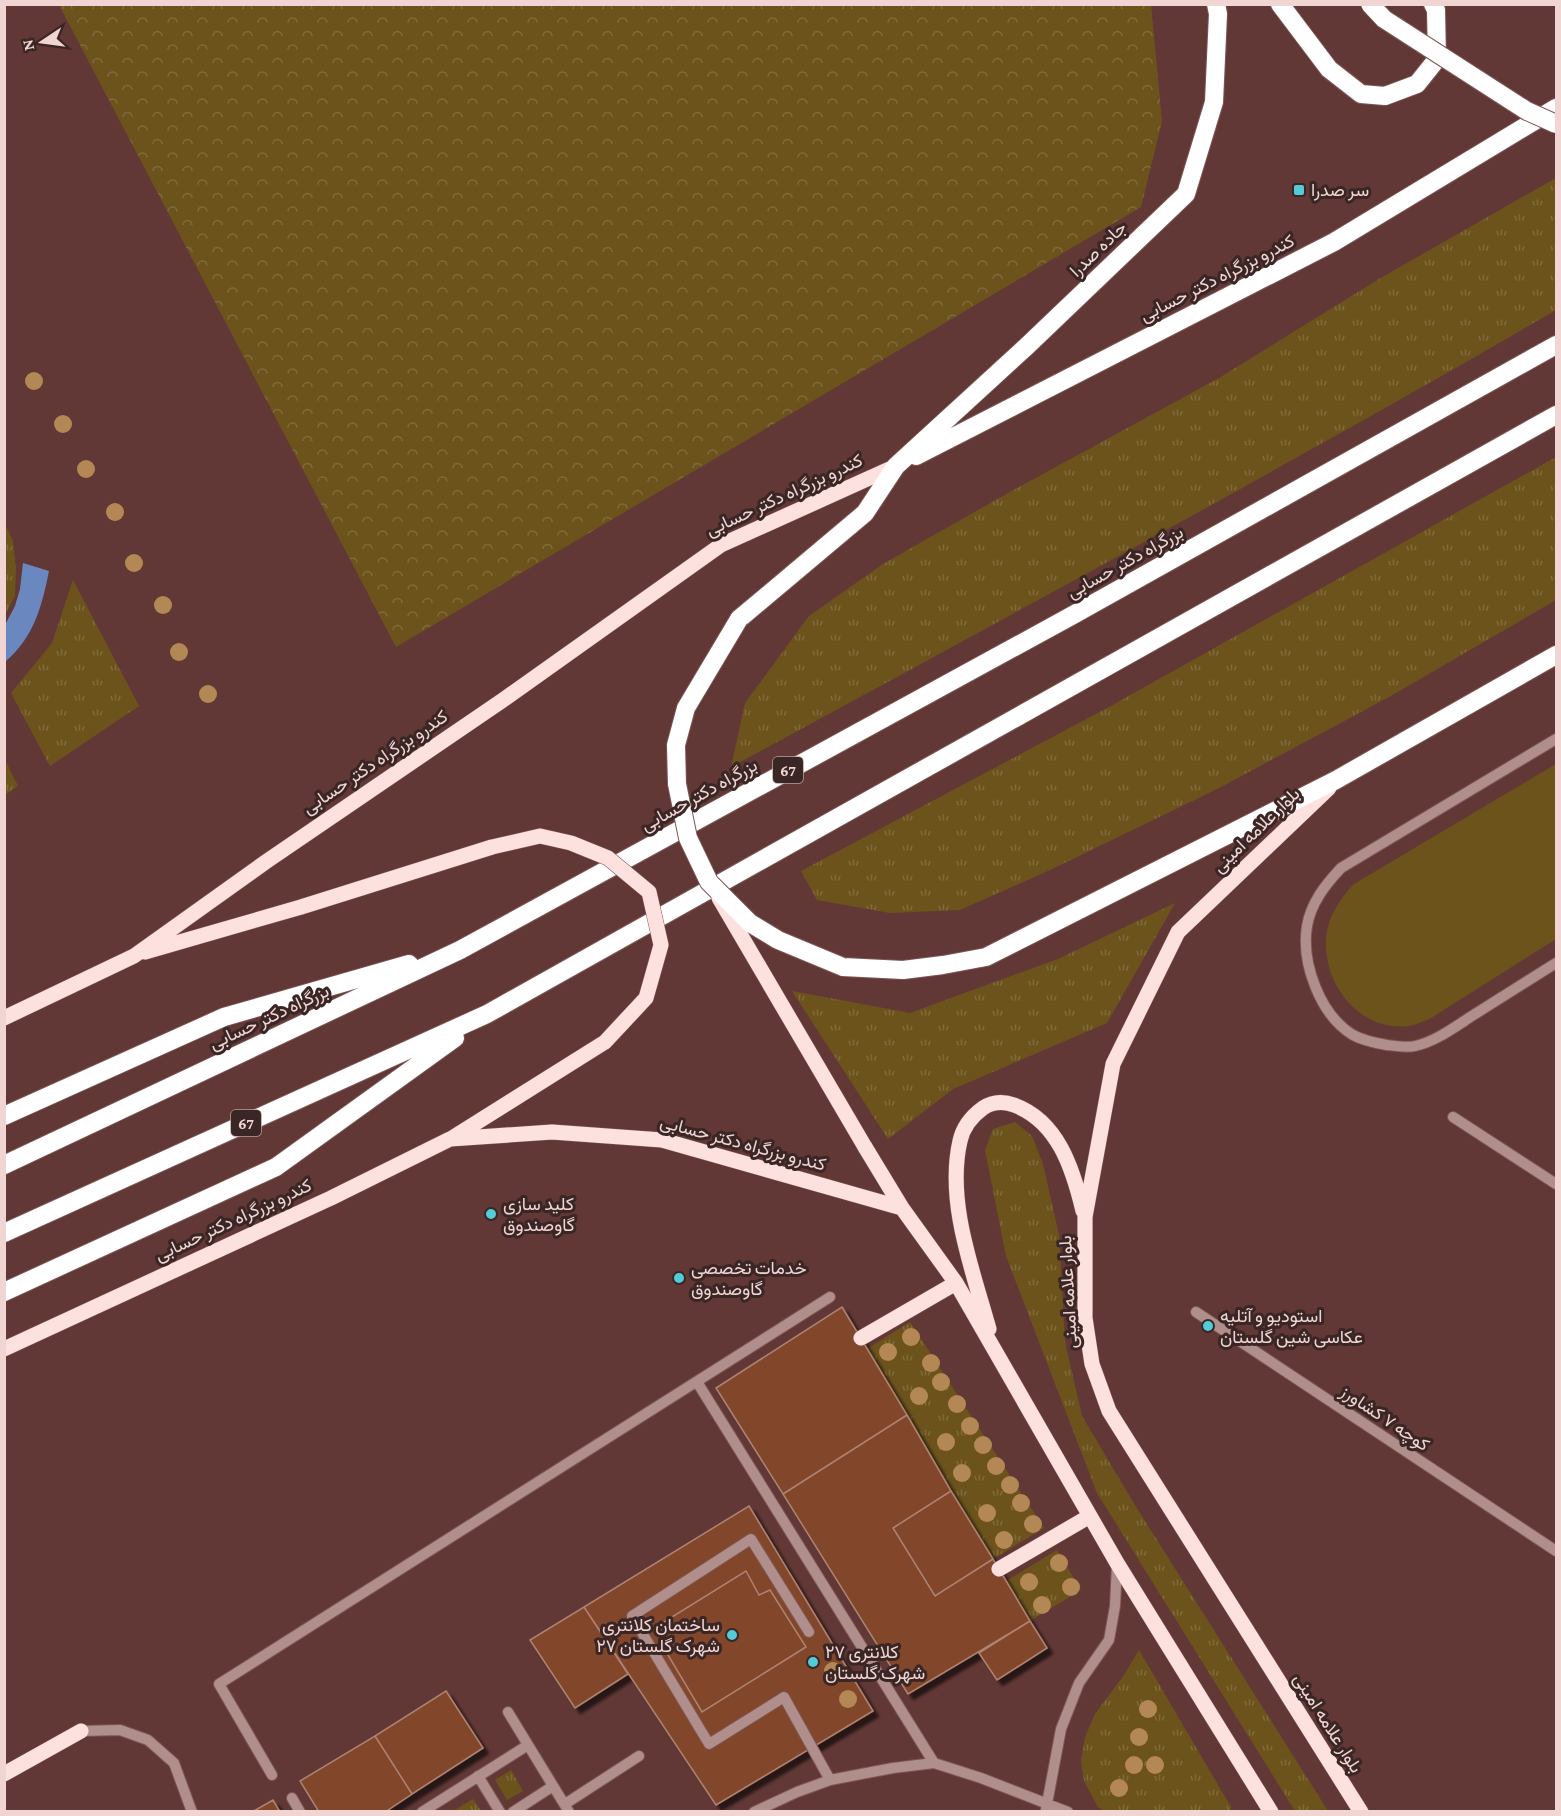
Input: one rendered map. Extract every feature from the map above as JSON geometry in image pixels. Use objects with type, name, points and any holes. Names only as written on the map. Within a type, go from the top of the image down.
[{"type":"highway","name":"جاده صدرا","points":[[1216,4],[1218,14],[1214,102],[1186,194],[1027,346],[896,466],[865,513],[739,619],[686,708],[676,745],[677,784],[688,838],[709,882],[750,923],[778,940],[843,967],[903,970],[986,957],[1336,780]]},
{"type":"highway","points":[[1280,4],[1329,69],[1361,94],[1385,96],[1417,84],[1437,59],[1436,10],[1433,4]]},
{"type":"highway","points":[[1370,4],[1384,19],[1527,111],[1557,124]]},
{"type":"highway","name":"کندرو بزرگراه دکتر حسابی","points":[[896,466],[1334,242],[1557,108]]},
{"type":"highway","name":"بزرگراه دکتر حسابی","points":[[4,1165],[460,950],[1073,615],[1557,345]]},
{"type":"highway","name":"67","points":[[4,1233],[488,1014],[1557,415]]},
{"type":"highway","points":[[1336,780],[1557,655]]},
{"type":"highway","points":[[4,1116],[224,1017],[460,950]]},
{"type":"highway","points":[[4,1292],[276,1167],[488,1014]]},
{"type":"main road","name":"کندرو بزرگراه دکتر حسابی","points":[[4,1018],[134,956],[267,861],[503,700],[721,545],[896,466]]},
{"type":"main road","name":"بلوار علامه امینی","points":[[1336,780],[1178,932],[1113,1064],[1085,1216],[1085,1318],[1092,1364],[1109,1411],[1361,1812]]},
{"type":"main road","points":[[134,956],[301,907],[412,871],[540,836],[571,843],[608,858],[649,892],[661,945],[646,998],[605,1042],[450,1139]]},
{"type":"main road","points":[[709,882],[902,1208],[956,1283],[1117,1563],[1271,1812]]},
{"type":"main road","points":[[995,1353],[961,1226],[956,1168],[960,1138],[971,1117],[990,1103],[1008,1103],[1026,1109],[1060,1144],[1075,1178],[1085,1216]]},
{"type":"main road","name":"کندرو بزرگراه دکتر حسابی","points":[[4,1349],[320,1203],[450,1139],[552,1132],[662,1140],[902,1208]]},
{"type":"main road","points":[[861,1338],[956,1283]]},
{"type":"main road","points":[[999,1569],[1090,1516]]},
{"type":"main road","points":[[4,1774],[81,1731]]},
{"type":"street","points":[[1557,739],[1341,868],[1314,903],[1307,924],[1305,940],[1310,974],[1317,992],[1337,1022],[1352,1034],[1369,1042],[1393,1046],[1414,1046],[1440,1036],[1557,963]]},
{"type":"street","points":[[1453,1117],[1557,1184]]},
{"type":"street","points":[[272,1775],[219,1684],[830,1297]]},
{"type":"street","name":"کوچه ۷ کشاورز","points":[[1196,1312],[1557,1551]]},
{"type":"street","points":[[697,1382],[934,1763]]},
{"type":"street","points":[[809,1632],[751,1539],[632,1616],[708,1744],[784,1697],[830,1780]]},
{"type":"street","points":[[1049,1809],[1061,1729],[1079,1683],[1109,1641],[1115,1606],[1117,1563]]},
{"type":"street","points":[[508,1712],[567,1808],[639,1756]]},
{"type":"street","points":[[81,1731],[120,1730],[148,1740],[174,1763],[192,1812]]},
{"type":"street","points":[[422,1812],[528,1745]]},
{"type":"street","points":[[754,1812],[786,1796],[830,1780],[893,1767],[934,1763],[981,1778],[1049,1809],[1068,1812]]},
{"type":"street","points":[[478,1776],[500,1812]]},
{"type":"street","points":[[513,1812],[553,1786]]},
{"type":"street","points":[[292,1798],[300,1812]]},
{"type":"green space","points":[[59,5],[1151,5],[1162,121],[1141,207],[396,647]]},
{"type":"green space","points":[[1556,178],[1556,310],[1248,484],[731,767],[745,703],[809,616],[883,564],[1219,378],[1379,279]]},
{"type":"green space","points":[[1556,457],[1556,600],[1389,697],[1219,788],[1048,871],[960,910],[890,913],[817,900],[801,871],[1109,707]]},
{"type":"green space","points":[[5,524],[13,541],[16,568],[15,596],[5,615]]},
{"type":"green space","points":[[73,580],[139,706],[50,766],[11,693],[52,643]]},
{"type":"green space","points":[[5,760],[18,786],[4,795]]},
{"type":"green space","points":[[1556,764],[1556,939],[1420,1023],[1409,1026],[1392,1026],[1376,1022],[1361,1014],[1339,989],[1331,974],[1327,958],[1326,941],[1329,925],[1343,896],[1354,884]]},
{"type":"green space","points":[[1175,903],[1107,1023],[953,1089],[888,1139],[792,991],[910,1013],[1058,959]]},
{"type":"green space","points":[[1015,1122],[1032,1136],[1043,1164],[1059,1235],[1065,1342],[1082,1416],[1133,1502],[1328,1811],[1295,1811],[1097,1493],[1006,1256],[985,1150],[993,1129]]},
{"type":"green space","points":[[910,1322],[1044,1528],[993,1559],[867,1349]]},
{"type":"green space","points":[[1057,1550],[1081,1590],[1030,1621],[1006,1581]]},
{"type":"green space","points":[[1139,1650],[1231,1807],[1230,1811],[1105,1812],[1098,1807],[1084,1781],[1081,1761],[1085,1737],[1095,1714],[1124,1675]]},
{"type":"green space","points":[[511,1770],[523,1791],[507,1800],[495,1780]]},
{"type":"green space","points":[[473,1799],[481,1811],[453,1811]]},
{"type":"water","points":[[23,563],[49,571],[43,596],[30,631],[16,652],[6,661],[4,659],[5,625],[15,606],[20,589]]},
{"type":"building","points":[[842,1307],[907,1415],[783,1494],[716,1388]]},
{"type":"building","points":[[907,1415],[951,1491],[893,1528],[935,1596],[993,1559],[1030,1621],[908,1694],[783,1494]]},
{"type":"building","points":[[951,1491],[993,1559],[935,1596],[893,1528]]},
{"type":"building","name":"کلانتری ۲۷ شهرک گلستان","points":[[749,1506],[873,1711],[716,1805],[584,1607]],"holes":[[[746,1571],[759,1595],[770,1590],[806,1647],[702,1712],[665,1650],[672,1646],[659,1625]]]},
{"type":"building","name":"ساختمان کلانتری ۲۷ شهرک گلستان","points":[[746,1571],[759,1595],[770,1590],[806,1647],[702,1712],[665,1650],[672,1646],[659,1625]]},
{"type":"building","points":[[584,1607],[628,1674],[575,1708],[530,1640]]},
{"type":"building","points":[[1030,1621],[1047,1648],[997,1680],[979,1653]]},
{"type":"building","points":[[446,1691],[483,1748],[412,1794],[375,1736]]},
{"type":"building","points":[[375,1736],[412,1794],[385,1812],[319,1812],[300,1781]]},
{"type":"building","points":[[273,1800],[280,1812],[252,1812]]},
{"type":"place","name":"سر صدرا","points":[[1299,190]]},
{"type":"place","name":"کلید سازی گاوصندوق","points":[[491,1214]]},
{"type":"place","name":"خدمات تخصصی گاوصندوق","points":[[679,1278]]},
{"type":"place","name":"استودیو و آتلیه عکاسی شین گلستان","points":[[1208,1326]]},
{"type":"place","name":"ساختمان کلانتری ۲۷ شهرک گلستان","points":[[732,1635]]},
{"type":"place","name":"کلانتری ۲۷ شهرک گلستان","points":[[813,1662]]}]
